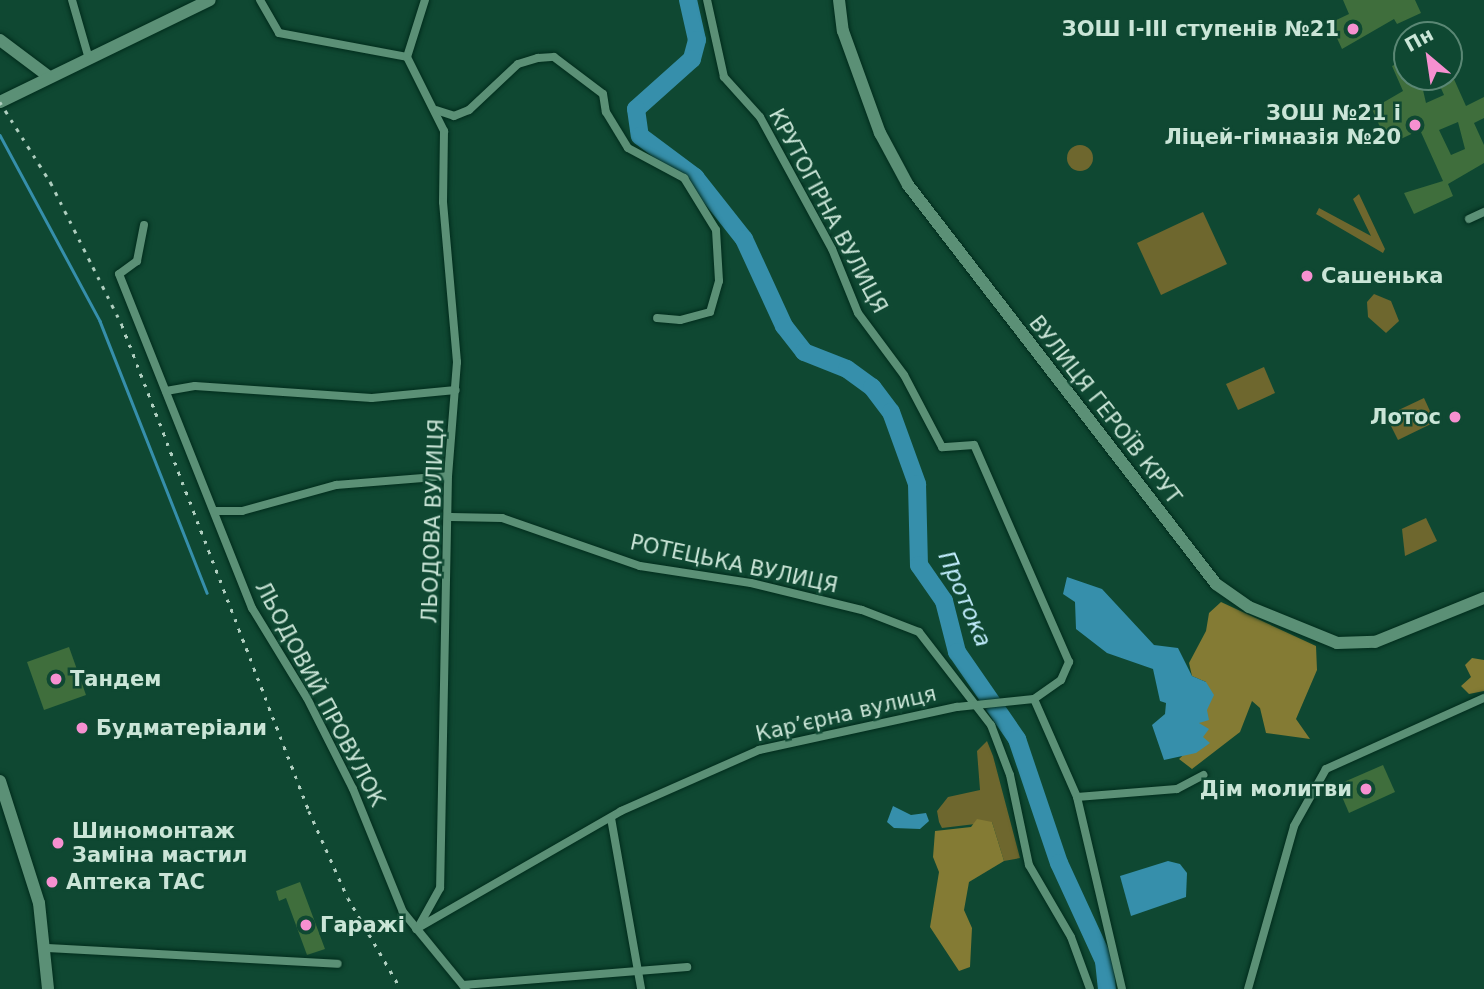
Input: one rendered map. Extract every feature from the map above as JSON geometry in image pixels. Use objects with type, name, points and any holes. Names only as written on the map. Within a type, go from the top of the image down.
[{"type":"street","points":[[72,0],[89,60]]},
{"type":"street","points":[[0,102],[48,76],[89,60],[210,0]]},
{"type":"street","points":[[260,0],[279,33],[407,57],[425,0]]},
{"type":"street","name":"КРУТОГІРНА ВУЛИЦЯ","points":[[707,0],[724,77],[760,117],[832,249],[858,313],[904,375],[942,447],[974,445],[1069,662],[1061,680],[1034,699]]},
{"type":"street","name":"ВУЛИЦЯ ГЕРОЇВ КРУТ","points":[[839,0],[843,31],[880,133],[908,185],[1216,584],[1249,607],[1337,643],[1375,642],[1484,598]]},
{"type":"street","points":[[0,40],[48,76]]},
{"type":"street","name":"ЛЬОДОВА ВУЛИЦЯ","points":[[407,57],[418,85],[436,110],[444,131],[456,390],[448,476],[451,517],[440,888],[432,910],[416,929]]},
{"type":"street","points":[[436,110],[454,116],[469,110],[518,64],[538,58],[554,57],[603,94],[607,112],[628,148],[684,178],[716,230],[719,281],[710,312],[680,320],[657,318]]},
{"type":"street","points":[[1469,219],[1484,212]]},
{"type":"street","name":"ЛЬОДОВИЙ ПРОВУЛОК","points":[[144,225],[137,261],[119,274],[252,608],[307,698],[369,825],[403,912],[465,987]]},
{"type":"street","points":[[166,391],[195,386],[372,398],[456,390]]},
{"type":"street","points":[[215,511],[242,511],[335,485],[448,476]]},
{"type":"street","name":"РОТЕЦЬКА ВУЛИЦЯ","points":[[451,517],[502,518],[640,566],[751,583],[862,610],[919,632],[976,706]]},
{"type":"street","points":[[1248,989],[1294,826],[1326,769],[1484,698]]},
{"type":"street","points":[[1034,699],[1077,797],[1122,989]]},
{"type":"street","name":"Карʼєрна вулиця","points":[[416,929],[611,818],[759,750],[976,706],[1034,699]]},
{"type":"street","points":[[976,706],[991,725],[1010,775],[1029,865],[1071,937],[1090,989]]},
{"type":"street","points":[[1077,797],[1177,789],[1203,775]]},
{"type":"street","points":[[0,781],[33,881],[47,948],[48,989]]},
{"type":"street","points":[[611,818],[641,989]]},
{"type":"street","points":[[47,948],[338,964]]},
{"type":"street","points":[[465,987],[687,967]]},
{"type":"shaded area","points":[[1080,145],[1089,149],[1093,158],[1089,167],[1080,171],[1071,167],[1067,158],[1071,149]]},
{"type":"shaded area","points":[[1359,194],[1385,249],[1383,253],[1316,214],[1319,208],[1371,236],[1353,199]]},
{"type":"shaded area","points":[[1203,212],[1227,264],[1161,295],[1137,243]]},
{"type":"shaded area","points":[[1374,294],[1391,301],[1399,321],[1386,333],[1368,317],[1367,302]]},
{"type":"shaded area","points":[[1264,367],[1275,393],[1238,410],[1226,384]]},
{"type":"shaded area","points":[[1424,398],[1435,422],[1398,440],[1386,416]]},
{"type":"shaded area","points":[[1426,518],[1437,541],[1405,556],[1402,529]]},
{"type":"shaded area","points":[[1221,602],[1316,646],[1317,670],[1296,719],[1310,739],[1266,733],[1260,708],[1252,701],[1240,732],[1192,769],[1179,759],[1203,737],[1198,722],[1207,710],[1206,682],[1192,676],[1189,663],[1206,631],[1209,613]]},
{"type":"shaded area","points":[[1472,658],[1484,660],[1484,691],[1469,694],[1461,686],[1471,677],[1465,665]]},
{"type":"shaded area","points":[[987,741],[1020,858],[1004,861],[992,822],[942,828],[939,822],[937,811],[948,797],[980,790],[977,751]]},
{"type":"shaded area","points":[[977,819],[992,822],[1004,861],[969,882],[964,910],[972,928],[970,967],[959,971],[930,927],[939,872],[933,857],[935,831],[971,827]]},
{"type":"water","points":[[1067,577],[1102,589],[1154,645],[1178,648],[1192,676],[1206,682],[1214,695],[1207,710],[1209,720],[1199,723],[1209,729],[1203,737],[1210,743],[1196,753],[1164,760],[1152,725],[1165,714],[1166,703],[1160,701],[1153,669],[1107,653],[1076,629],[1075,602],[1063,594]]},
{"type":"water","points":[[893,806],[911,815],[926,813],[929,821],[920,829],[894,828],[887,822]]},
{"type":"water","points":[[1168,861],[1180,864],[1187,873],[1186,897],[1131,916],[1120,876]]},
{"type":"building","name":"ЗОШ І-ІІІ ступенів №21","points":[[1343,0],[1415,0],[1421,13],[1404,21],[1394,19],[1342,49],[1330,23],[1349,14]]},
{"type":"building","points":[[1403,91],[1423,91],[1426,103],[1444,95],[1442,91],[1459,91],[1466,106],[1484,97],[1484,118],[1474,123],[1484,145],[1484,163],[1448,184],[1453,196],[1414,214],[1404,193],[1443,181],[1420,130],[1388,145],[1372,109]],"holes":[[[1458,122],[1465,149],[1451,155],[1439,130]]]},
{"type":"building","name":"Тандем","points":[[69,647],[86,695],[44,710],[27,662]]},
{"type":"building","name":"Дім молитви","points":[[1383,765],[1395,792],[1349,813],[1337,785]]},
{"type":"building","name":"Гаражі","points":[[300,882],[325,949],[307,955],[286,898],[279,901],[276,891]]},
{"type":"waterway","name":"Протока","points":[[688,0],[697,40],[692,59],[636,109],[640,136],[695,177],[744,239],[784,326],[804,352],[847,369],[872,387],[891,412],[917,484],[919,565],[944,601],[957,652],[1017,739],[1059,863],[1104,961],[1107,989]]},
{"type":"waterway","points":[[0,135],[100,321],[207,593]]},
{"type":"railway","points":[[0,102],[51,183],[122,325],[309,811],[348,898],[401,989]]},
{"type":"place","name":"ЗОШ І-ІІІ ступенів №21","points":[[1353,29]]},
{"type":"place","name":"ЗОШ №21 і Ліцей-гімназія №20","points":[[1415,125]]},
{"type":"place","name":"Сашенька","points":[[1307,276]]},
{"type":"place","name":"Лотос","points":[[1455,417]]},
{"type":"place","name":"Тандем","points":[[56,679]]},
{"type":"place","name":"Будматеріали","points":[[82,728]]},
{"type":"place","name":"Дім молитви","points":[[1366,789]]},
{"type":"place","name":"Шиномонтаж Заміна мастил","points":[[58,843]]},
{"type":"place","name":"Аптека ТАС","points":[[52,882]]},
{"type":"place","name":"Гаражі","points":[[306,925]]}]
